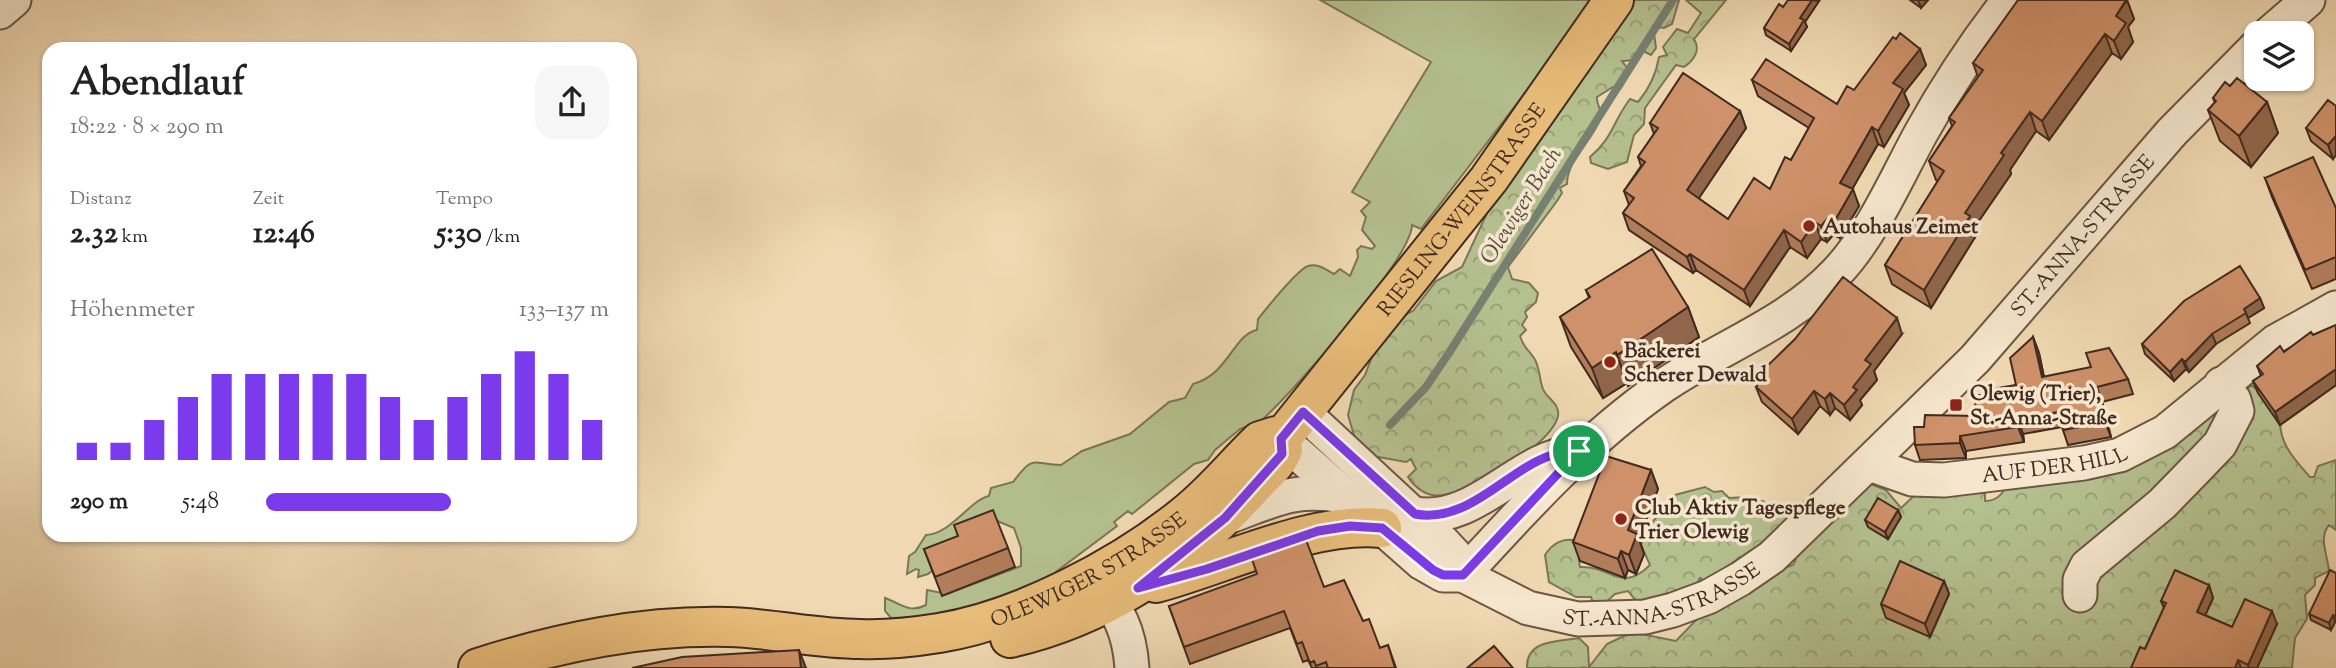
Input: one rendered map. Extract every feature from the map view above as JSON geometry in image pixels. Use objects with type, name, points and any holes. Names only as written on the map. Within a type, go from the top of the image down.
[{"type":"main road","name":"RIESLING-WEINSTRASSE","points":[[1292,425],[1489,179],[1614,0]]},
{"type":"main road","name":"OLEWIGER STRASSE","points":[[478,668],[588,639],[673,627],[756,628],[861,640],[899,650],[954,651],[1019,636],[1124,595],[1225,518],[1282,454],[1292,425]]},
{"type":"main road","name":"OLEWIGER STRASSE","points":[[861,640],[938,633],[981,624],[1017,613],[1068,589],[1183,517],[1260,441],[1276,436],[1292,425]]},
{"type":"main road","points":[[1124,595],[1318,531],[1399,521]]},
{"type":"street","points":[[0,12],[14,0]]},
{"type":"street","points":[[1463,575],[1579,451],[1666,385],[1796,308],[1836,273],[1870,225],[1948,85],[2009,0]]},
{"type":"street","points":[[2284,21],[2308,0]]},
{"type":"street","name":"ST.-ANNA-STRASSE","points":[[1292,425],[1346,497],[1399,521],[1433,570],[1443,575],[1463,575],[1528,608],[1578,619],[1645,617],[1708,597],[1772,557],[1996,338],[2172,132],[2244,59]]},
{"type":"street","name":"AUF DER HILL","points":[[1869,464],[1912,480],[1944,480],[2084,463],[2144,445],[2165,432],[2275,342],[2336,308]]},
{"type":"street","points":[[2080,594],[2080,580],[2087,566],[2162,504],[2220,444],[2237,411],[2234,400],[2221,384]]},
{"type":"street","points":[[1292,425],[1399,521],[1466,505],[1553,454],[1579,451]]},
{"type":"street","points":[[1225,518],[1290,494],[1318,491],[1346,497]]},
{"type":"street","points":[[1068,589],[1124,595],[1122,625],[1132,668]]},
{"type":"green space","points":[[1320,0],[1596,0],[1421,229],[1412,225],[1407,242],[1392,266],[1348,325],[1262,420],[1240,429],[1215,450],[1208,460],[1194,464],[1132,514],[1128,511],[1114,522],[1117,526],[1037,586],[945,616],[891,618],[885,611],[885,598],[905,607],[920,607],[926,605],[927,590],[947,594],[1021,566],[1021,548],[1014,528],[995,520],[928,574],[918,577],[919,570],[916,569],[907,574],[909,556],[915,552],[926,535],[944,529],[989,496],[991,488],[1013,482],[1030,464],[1061,465],[1082,451],[1130,434],[1169,402],[1185,398],[1193,384],[1215,372],[1242,339],[1257,330],[1258,319],[1303,269],[1315,265],[1334,274],[1340,269],[1350,276],[1358,257],[1357,250],[1361,246],[1372,249],[1375,246],[1362,230],[1366,217],[1361,211],[1370,202],[1352,192],[1431,62]]},
{"type":"green space","points":[[1631,0],[1679,0],[1672,24],[1664,28],[1653,26],[1656,48],[1651,55],[1641,50],[1636,58],[1622,61],[1630,72],[1621,88],[1613,87],[1597,97],[1601,113],[1597,127],[1571,166],[1567,184],[1560,188],[1562,193],[1557,201],[1508,267],[1512,279],[1529,283],[1538,293],[1536,302],[1525,312],[1527,317],[1522,325],[1526,330],[1520,336],[1536,362],[1543,389],[1555,404],[1558,416],[1540,442],[1483,481],[1445,495],[1428,494],[1408,477],[1416,469],[1411,459],[1406,462],[1373,456],[1356,442],[1348,415],[1354,390],[1365,375],[1373,354],[1404,315],[1413,311],[1436,281],[1462,267],[1488,211],[1530,140],[1551,124]]},
{"type":"green space","points":[[1686,0],[1726,0],[1694,39],[1697,51],[1693,58],[1684,67],[1676,65],[1645,108],[1644,124],[1634,135],[1627,162],[1608,169],[1591,163],[1590,157],[1604,143],[1630,99],[1638,102],[1646,92],[1659,57],[1667,55],[1663,47],[1677,29],[1688,33],[1701,13]]},
{"type":"green space","points":[[2252,385],[2281,413],[2283,440],[2292,456],[2310,477],[2314,477],[2318,466],[2336,460],[2336,530],[2329,525],[2324,536],[2329,571],[2315,578],[2315,585],[2305,595],[2307,619],[2295,638],[2292,668],[1527,668],[1528,659],[1537,647],[1553,642],[1579,638],[1588,647],[1589,667],[1607,644],[1624,636],[1636,633],[1676,641],[1697,619],[1713,613],[1777,571],[1793,565],[1796,559],[1793,550],[1816,525],[1831,522],[1841,516],[1852,491],[1868,483],[1886,490],[1901,508],[1917,493],[1985,489],[1985,501],[1990,501],[2000,495],[2009,479],[2243,392]]},
{"type":"green space","points":[[1705,487],[1714,492],[1722,491],[1729,498],[1747,497],[1752,503],[1763,501],[1770,508],[1788,507],[1795,519],[1726,567],[1708,583],[1700,578],[1695,587],[1638,603],[1628,591],[1615,594],[1604,604],[1593,603],[1591,597],[1576,597],[1549,582],[1545,555],[1554,545],[1567,540],[1576,541],[1580,567],[1623,578],[1640,573],[1650,565],[1641,545],[1645,531],[1675,495]]},
{"type":"building","points":[[1788,0],[1812,0],[1800,18],[1804,20],[1789,44],[1764,28],[1779,4],[1783,7]]},
{"type":"building","points":[[2018,0],[2126,0],[2116,16],[2126,23],[2114,41],[2105,34],[2042,121],[2030,112],[2001,153],[2004,155],[1965,213],[1970,216],[1924,290],[1885,265],[1944,171],[1929,161],[1955,122],[1949,118],[1983,70],[1973,63]]},
{"type":"building","points":[[1900,33],[1920,49],[1893,83],[1903,89],[1878,131],[1872,127],[1840,183],[1853,189],[1834,222],[1827,219],[1821,226],[1815,222],[1801,242],[1784,230],[1744,290],[1690,254],[1687,257],[1623,213],[1634,198],[1624,191],[1645,162],[1638,157],[1658,128],[1650,123],[1683,73],[1740,111],[1687,190],[1728,219],[1754,178],[1770,189],[1785,157],[1791,160],[1814,118],[1752,80],[1766,59],[1837,104],[1847,86],[1854,90],[1893,37],[1896,39]]},
{"type":"building","points":[[2237,78],[2244,84],[2244,91],[2253,91],[2267,102],[2239,136],[2208,110],[2216,101],[2213,98],[2225,82],[2230,86]]},
{"type":"building","points":[[2328,100],[2336,106],[2336,136],[2328,145],[2306,128]]},
{"type":"building","points":[[2313,157],[2336,208],[2336,257],[2305,270],[2265,178]]},
{"type":"building","points":[[1652,249],[1688,307],[1617,355],[1616,352],[1592,368],[1560,317],[1590,297],[1586,290]]},
{"type":"building","points":[[2240,266],[2260,298],[2244,309],[2246,313],[2212,334],[2185,362],[2182,359],[2170,372],[2142,344],[2184,301]]},
{"type":"building","points":[[1843,277],[1897,318],[1865,360],[1871,364],[1853,387],[1857,390],[1844,405],[1830,393],[1825,399],[1814,391],[1792,419],[1756,387],[1762,379],[1761,372],[1795,339]]},
{"type":"building","points":[[2336,325],[2336,369],[2275,412],[2253,381],[2263,374],[2257,366],[2280,346],[2284,352],[2311,332],[2313,335]]},
{"type":"building","points":[[2033,337],[2042,377],[2091,367],[2086,353],[2109,348],[2128,379],[2097,387],[2105,422],[2063,430],[2059,412],[2018,419],[2018,427],[1960,436],[1960,443],[1915,445],[1914,427],[1924,427],[1925,415],[1977,416],[1974,396],[1987,394],[1986,390],[2016,385],[2010,358]]},
{"type":"building","name":"Club Aktiv Tagespflege Trier Olewig","points":[[1606,456],[1651,470],[1628,530],[1637,534],[1629,555],[1621,551],[1618,559],[1573,542]]},
{"type":"building","points":[[1878,498],[1898,510],[1885,532],[1865,520]]},
{"type":"building","points":[[993,510],[1008,548],[935,577],[924,549],[958,536],[954,525]]},
{"type":"building","points":[[1306,540],[1324,587],[1344,580],[1363,621],[1369,619],[1380,648],[1388,645],[1395,668],[1328,668],[1326,662],[1316,666],[1314,661],[1310,663],[1302,642],[1297,644],[1284,611],[1184,647],[1169,606],[1257,574],[1252,559]]},
{"type":"building","points":[[1900,561],[1944,581],[1925,624],[1881,604]]},
{"type":"building","points":[[2175,570],[2209,585],[2197,612],[2232,627],[2245,599],[2272,611],[2248,665],[2238,660],[2235,668],[2131,668],[2140,647],[2145,649],[2166,603],[2161,601]]},
{"type":"building","points":[[2330,570],[2336,573],[2336,616],[2333,615],[2329,623],[2309,614]]},
{"type":"building","points":[[1494,646],[1513,668],[1467,668]]},
{"type":"building","points":[[799,650],[801,668],[632,668],[682,657]]},
{"type":"waterway","name":"Olewiger Bach","points":[[1390,425],[1426,387],[1449,353],[1673,0]]},
{"type":"place","name":"Autohaus Zeimet","points":[[1809,226]]},
{"type":"place","name":"Bäckerei Scherer Dewald","points":[[1610,362]]},
{"type":"place","name":"Olewig (Trier), St.-Anna-Straße","points":[[1956,405]]},
{"type":"place","name":"Club Aktiv Tagespflege Trier Olewig","points":[[1621,519]]},
{"type":"route","points":[[1303,412],[1415,514],[1427,516],[1466,505],[1553,454],[1579,451],[1463,575],[1443,575],[1422,564],[1382,528],[1350,526],[1318,531],[1207,569],[1138,588],[1225,518],[1282,454],[1281,439],[1303,412]]}]
